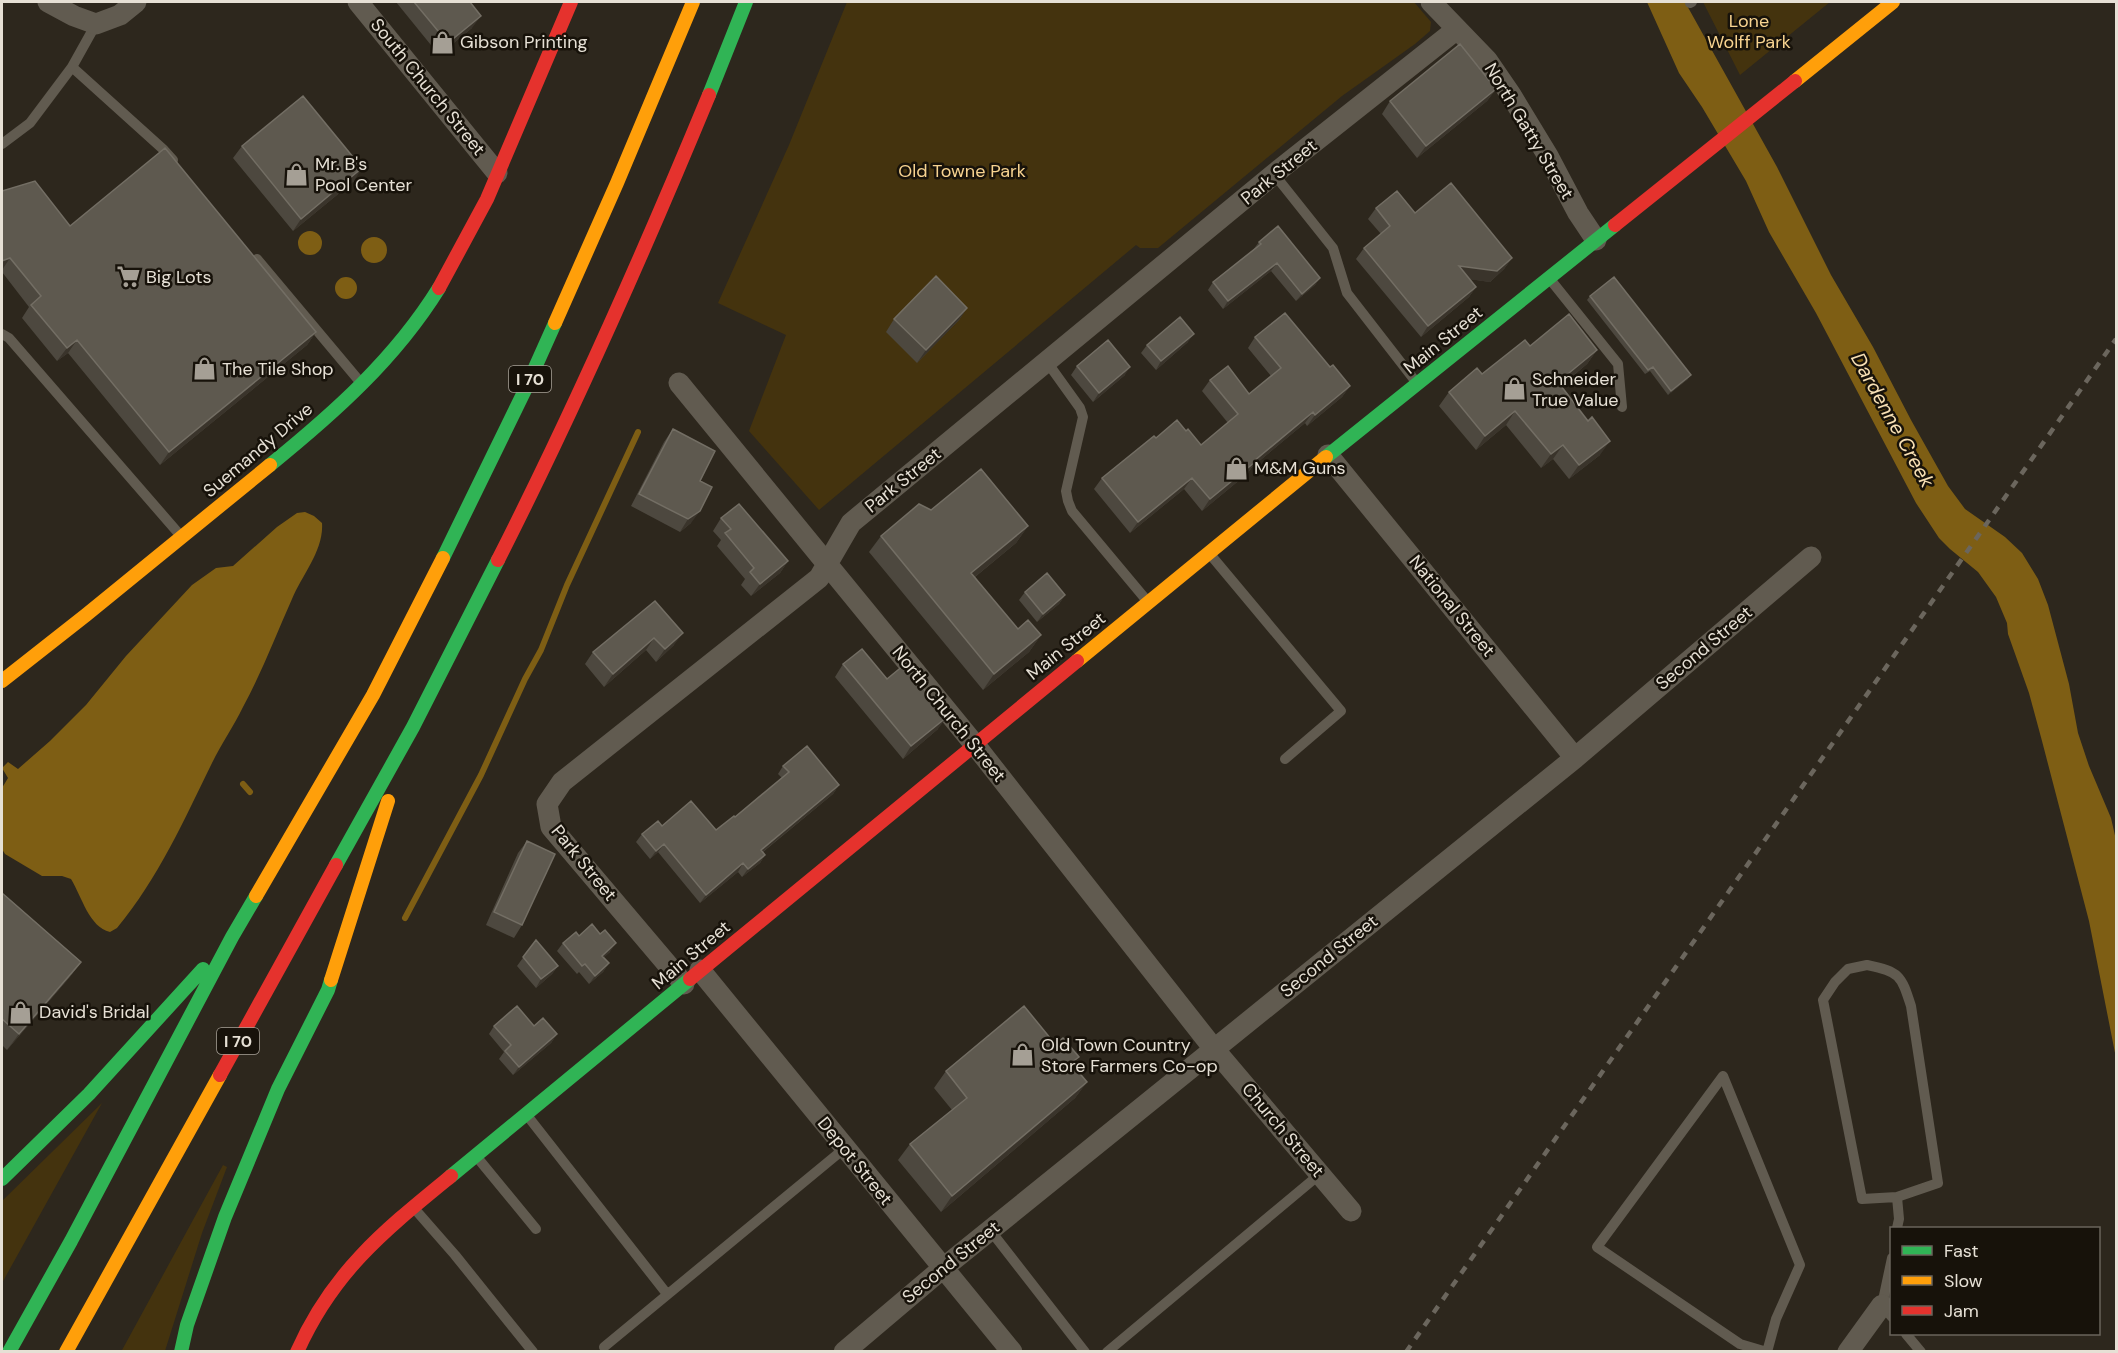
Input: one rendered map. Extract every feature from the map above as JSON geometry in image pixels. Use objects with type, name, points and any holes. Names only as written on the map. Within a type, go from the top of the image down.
[{"type":"main road","name":"Suemandy Drive","points":[[2,681],[363,385],[394,351],[424,312],[462,251],[571,2]]},
{"type":"main road","name":"I 70","points":[[9,1352],[71,1241],[232,937],[373,695],[452,542],[576,277],[693,2]]},
{"type":"main road","name":"I 70","points":[[66,1352],[411,731],[512,533],[572,410],[660,212],[746,2]]},
{"type":"main road","name":"Main Street","points":[[297,1352],[316,1311],[351,1264],[413,1207],[1328,455],[1893,2]]},
{"type":"main road","points":[[181,1352],[187,1325],[230,1206],[278,1089],[328,990],[411,731]]},
{"type":"main road","points":[[2,1179],[109,1073],[139,1037],[232,937]]},
{"type":"street","points":[[48,2],[74,16],[96,24],[120,15],[136,2]]},
{"type":"street","name":"South Church Street","points":[[358,2],[497,173]]},
{"type":"street","name":"North Gatty Street","points":[[1431,2],[1487,60],[1548,156],[1578,213],[1596,240]]},
{"type":"street","name":"Park Street","points":[[684,984],[551,826],[547,804],[562,782],[819,578],[851,522],[1274,174],[1457,28]]},
{"type":"street","name":"North Church Street","points":[[679,383],[975,745],[1214,1049]]},
{"type":"street","name":"National Street","points":[[1328,455],[1575,758]]},
{"type":"street","name":"Second Street","points":[[844,1352],[942,1269],[1575,758],[1811,557]]},
{"type":"street","name":"Depot Street","points":[[700,970],[1012,1352]]},
{"type":"street","name":"Church Street","points":[[1214,1049],[1351,1211]]},
{"type":"street","points":[[1848,1352],[1887,1311]]},
{"type":"lane","points":[[2,144],[30,123],[72,67],[96,24]]},
{"type":"lane","points":[[72,67],[164,150],[180,168]]},
{"type":"lane","points":[[1274,174],[1333,248],[1347,293],[1417,384]]},
{"type":"lane","points":[[249,250],[363,385]]},
{"type":"lane","points":[[1549,277],[1618,364],[1622,407]]},
{"type":"lane","points":[[2,334],[16,345],[181,536]]},
{"type":"lane","points":[[1047,362],[1080,408],[1083,417],[1066,491],[1072,512],[1148,602]]},
{"type":"lane","points":[[1209,553],[1341,711],[1286,759]]},
{"type":"lane","points":[[1868,965],[1887,969],[1903,981],[1911,1006],[1938,1183],[1897,1197],[1863,1199],[1823,1000],[1835,982],[1848,969],[1868,965]]},
{"type":"lane","points":[[1723,1076],[1800,1265],[1776,1319],[1767,1352],[1740,1344],[1597,1247],[1723,1076]]},
{"type":"lane","points":[[526,1114],[666,1294]]},
{"type":"lane","points":[[604,1347],[845,1148]]},
{"type":"lane","points":[[476,1155],[536,1229]]},
{"type":"lane","points":[[1107,1352],[1320,1174]]},
{"type":"lane","points":[[1897,1197],[1899,1219],[1897,1227]]},
{"type":"lane","points":[[413,1207],[533,1352]]},
{"type":"lane","points":[[990,1230],[1085,1352]]},
{"type":"lane","points":[[1887,1311],[1890,1279]]},
{"type":"lane","points":[[1907,1335],[1921,1352]]},
{"type":"green space","name":"Old Towne Park","points":[[847,2],[1414,2],[1431,22],[1430,31],[1415,44],[1342,96],[1158,248],[1140,248],[1136,245],[819,510],[749,431],[786,335],[718,303],[789,145]]},
{"type":"green space","name":"Lone Wolff Park","points":[[1703,2],[1830,2],[1740,75]]},
{"type":"green space","points":[[102,1103],[2,1283],[2,1201]]},
{"type":"green space","points":[[223,1165],[227,1167],[202,1233],[165,1351],[121,1352]]},
{"type":"water","name":"Dardenne Creek","points":[[1647,2],[1685,2],[1777,167],[1831,275],[1873,347],[1948,486],[1965,509],[2005,537],[2022,553],[2038,579],[2048,605],[2069,684],[2078,733],[2111,818],[2116,840],[2116,1058],[2089,921],[2029,693],[2008,634],[2007,623],[1996,597],[1978,572],[1939,538],[1916,503],[1816,313],[1769,232],[1746,181],[1679,73]]},
{"type":"water","points":[[310,231],[318,235],[322,243],[318,251],[310,255],[302,251],[298,243],[302,235]]},
{"type":"water","points":[[374,237],[383,241],[387,250],[383,259],[374,263],[365,259],[361,250],[365,241]]},
{"type":"water","points":[[342,277],[350,277],[357,284],[357,292],[350,299],[342,299],[335,292],[335,284]]},
{"type":"water","points":[[305,512],[322,523],[320,543],[296,590],[256,680],[158,869],[117,928],[110,932],[103,929],[91,918],[71,879],[62,876],[42,876],[5,854],[2,849],[2,788],[8,778],[2,768],[8,762],[18,769],[50,741],[86,705],[126,656],[192,585],[216,568],[233,566],[277,527],[297,513]]},
{"type":"building","points":[[414,2],[470,2],[481,16],[448,43]]},
{"type":"building","points":[[1460,44],[1496,89],[1426,146],[1390,101]]},
{"type":"building","name":"Mr. B's Pool Center","points":[[303,96],[362,168],[301,219],[242,146]]},
{"type":"building","points":[[165,148],[316,332],[169,452],[77,340],[67,348],[31,305],[41,296],[10,258],[2,261],[2,191],[35,181],[70,226]]},
{"type":"building","points":[[1451,183],[1512,258],[1497,271],[1459,266],[1476,287],[1428,326],[1364,248],[1390,226],[1376,208],[1397,191],[1415,213]]},
{"type":"building","points":[[1278,226],[1320,278],[1302,294],[1277,263],[1228,301],[1213,282],[1261,244],[1259,242]]},
{"type":"building","points":[[936,276],[967,308],[926,350],[894,319]]},
{"type":"building","points":[[1614,277],[1691,375],[1671,391],[1653,367],[1648,370],[1590,296]]},
{"type":"building","points":[[1285,313],[1330,367],[1333,365],[1350,386],[1315,415],[1313,412],[1210,499],[1192,478],[1138,522],[1102,478],[1177,420],[1201,445],[1238,414],[1210,380],[1228,366],[1249,394],[1281,368],[1255,337]]},
{"type":"building","points":[[1569,314],[1597,350],[1558,382],[1588,421],[1592,417],[1610,441],[1579,465],[1563,445],[1551,454],[1515,411],[1485,436],[1449,392],[1477,368],[1482,374],[1525,340],[1530,346]]},
{"type":"building","points":[[1180,317],[1194,334],[1161,361],[1147,345]]},
{"type":"building","points":[[1108,340],[1130,367],[1099,393],[1077,366]]},
{"type":"building","points":[[673,429],[715,451],[700,481],[712,487],[700,511],[688,519],[639,494]]},
{"type":"building","points":[[981,469],[1028,526],[971,573],[1018,629],[1028,620],[1041,635],[994,674],[881,536],[919,504],[931,510]]},
{"type":"building","points":[[739,504],[788,561],[760,584],[750,572],[754,568],[725,533],[731,529],[721,518]]},
{"type":"building","points":[[1047,573],[1065,595],[1043,614],[1025,592]]},
{"type":"building","points":[[655,601],[683,633],[665,649],[654,638],[613,674],[593,652]]},
{"type":"building","points":[[862,649],[887,679],[904,665],[947,717],[911,746],[843,664]]},
{"type":"building","points":[[807,746],[839,785],[761,850],[765,855],[748,869],[743,863],[706,895],[664,844],[656,851],[642,834],[658,821],[662,826],[691,801],[716,830],[789,772],[783,766]]},
{"type":"building","points":[[527,841],[555,854],[522,925],[494,912]]},
{"type":"building","name":"David's Bridal","points":[[2,893],[81,962],[19,1034],[2,1019]]},
{"type":"building","points":[[592,924],[600,934],[605,930],[616,943],[602,956],[609,963],[595,976],[585,964],[582,966],[563,943],[576,932],[579,936]]},
{"type":"building","points":[[536,940],[558,966],[541,979],[523,957]]},
{"type":"building","points":[[517,1006],[534,1026],[543,1018],[557,1034],[519,1067],[505,1051],[511,1045],[494,1026]]},
{"type":"building","points":[[1024,1006],[1055,1044],[1063,1038],[1079,1057],[1071,1063],[1087,1082],[952,1196],[910,1144],[967,1098],[946,1071]]},
{"type":"waterway","points":[[405,918],[481,775],[525,679],[541,650],[567,585],[638,432]]},
{"type":"waterway","points":[[243,784],[250,792]]},
{"type":"railway","points":[[1406,1352],[2116,339]]},
{"type":"traffic: fast","points":[[709,95],[746,2]]},
{"type":"traffic: fast","points":[[1326,457],[1615,225]]},
{"type":"traffic: fast","points":[[270,465],[362,384],[403,338],[439,288]]},
{"type":"traffic: fast","points":[[443,558],[555,323]]},
{"type":"traffic: fast","points":[[336,865],[413,727],[498,560]]},
{"type":"traffic: fast","points":[[9,1352],[256,896]]},
{"type":"traffic: fast","points":[[2,1179],[89,1094],[203,969]]},
{"type":"traffic: fast","points":[[451,1176],[690,979]]},
{"type":"traffic: fast","points":[[181,1352],[187,1325],[225,1217],[278,1089],[331,980]]},
{"type":"traffic: slow","points":[[555,323],[693,2]]},
{"type":"traffic: slow","points":[[1795,81],[1893,2]]},
{"type":"traffic: slow","points":[[1077,661],[1326,457]]},
{"type":"traffic: slow","points":[[2,681],[270,465]]},
{"type":"traffic: slow","points":[[256,896],[373,695],[443,558]]},
{"type":"traffic: slow","points":[[331,980],[388,801]]},
{"type":"traffic: slow","points":[[66,1352],[220,1075]]},
{"type":"traffic: jam","points":[[439,288],[487,199],[571,2]]},
{"type":"traffic: jam","points":[[1615,225],[1795,81]]},
{"type":"traffic: jam","points":[[498,560],[608,329],[709,95]]},
{"type":"traffic: jam","points":[[690,979],[1077,661]]},
{"type":"traffic: jam","points":[[220,1075],[336,865]]},
{"type":"traffic: jam","points":[[297,1352],[311,1323],[344,1275],[383,1234],[451,1176]]},
{"type":"place","name":"Gibson Printing","points":[[442,42]]},
{"type":"place","name":"Mr. B's Pool Center","points":[[297,174]]},
{"type":"place","name":"Big Lots","points":[[128,277]]},
{"type":"place","name":"The Tile Shop","points":[[204,369]]},
{"type":"place","name":"Schneider True Value","points":[[1514,389]]},
{"type":"place","name":"M&M Guns","points":[[1236,468]]},
{"type":"place","name":"David's Bridal","points":[[21,1012]]},
{"type":"place","name":"Old Town Country Store Farmers Co-op","points":[[1023,1055]]}]
